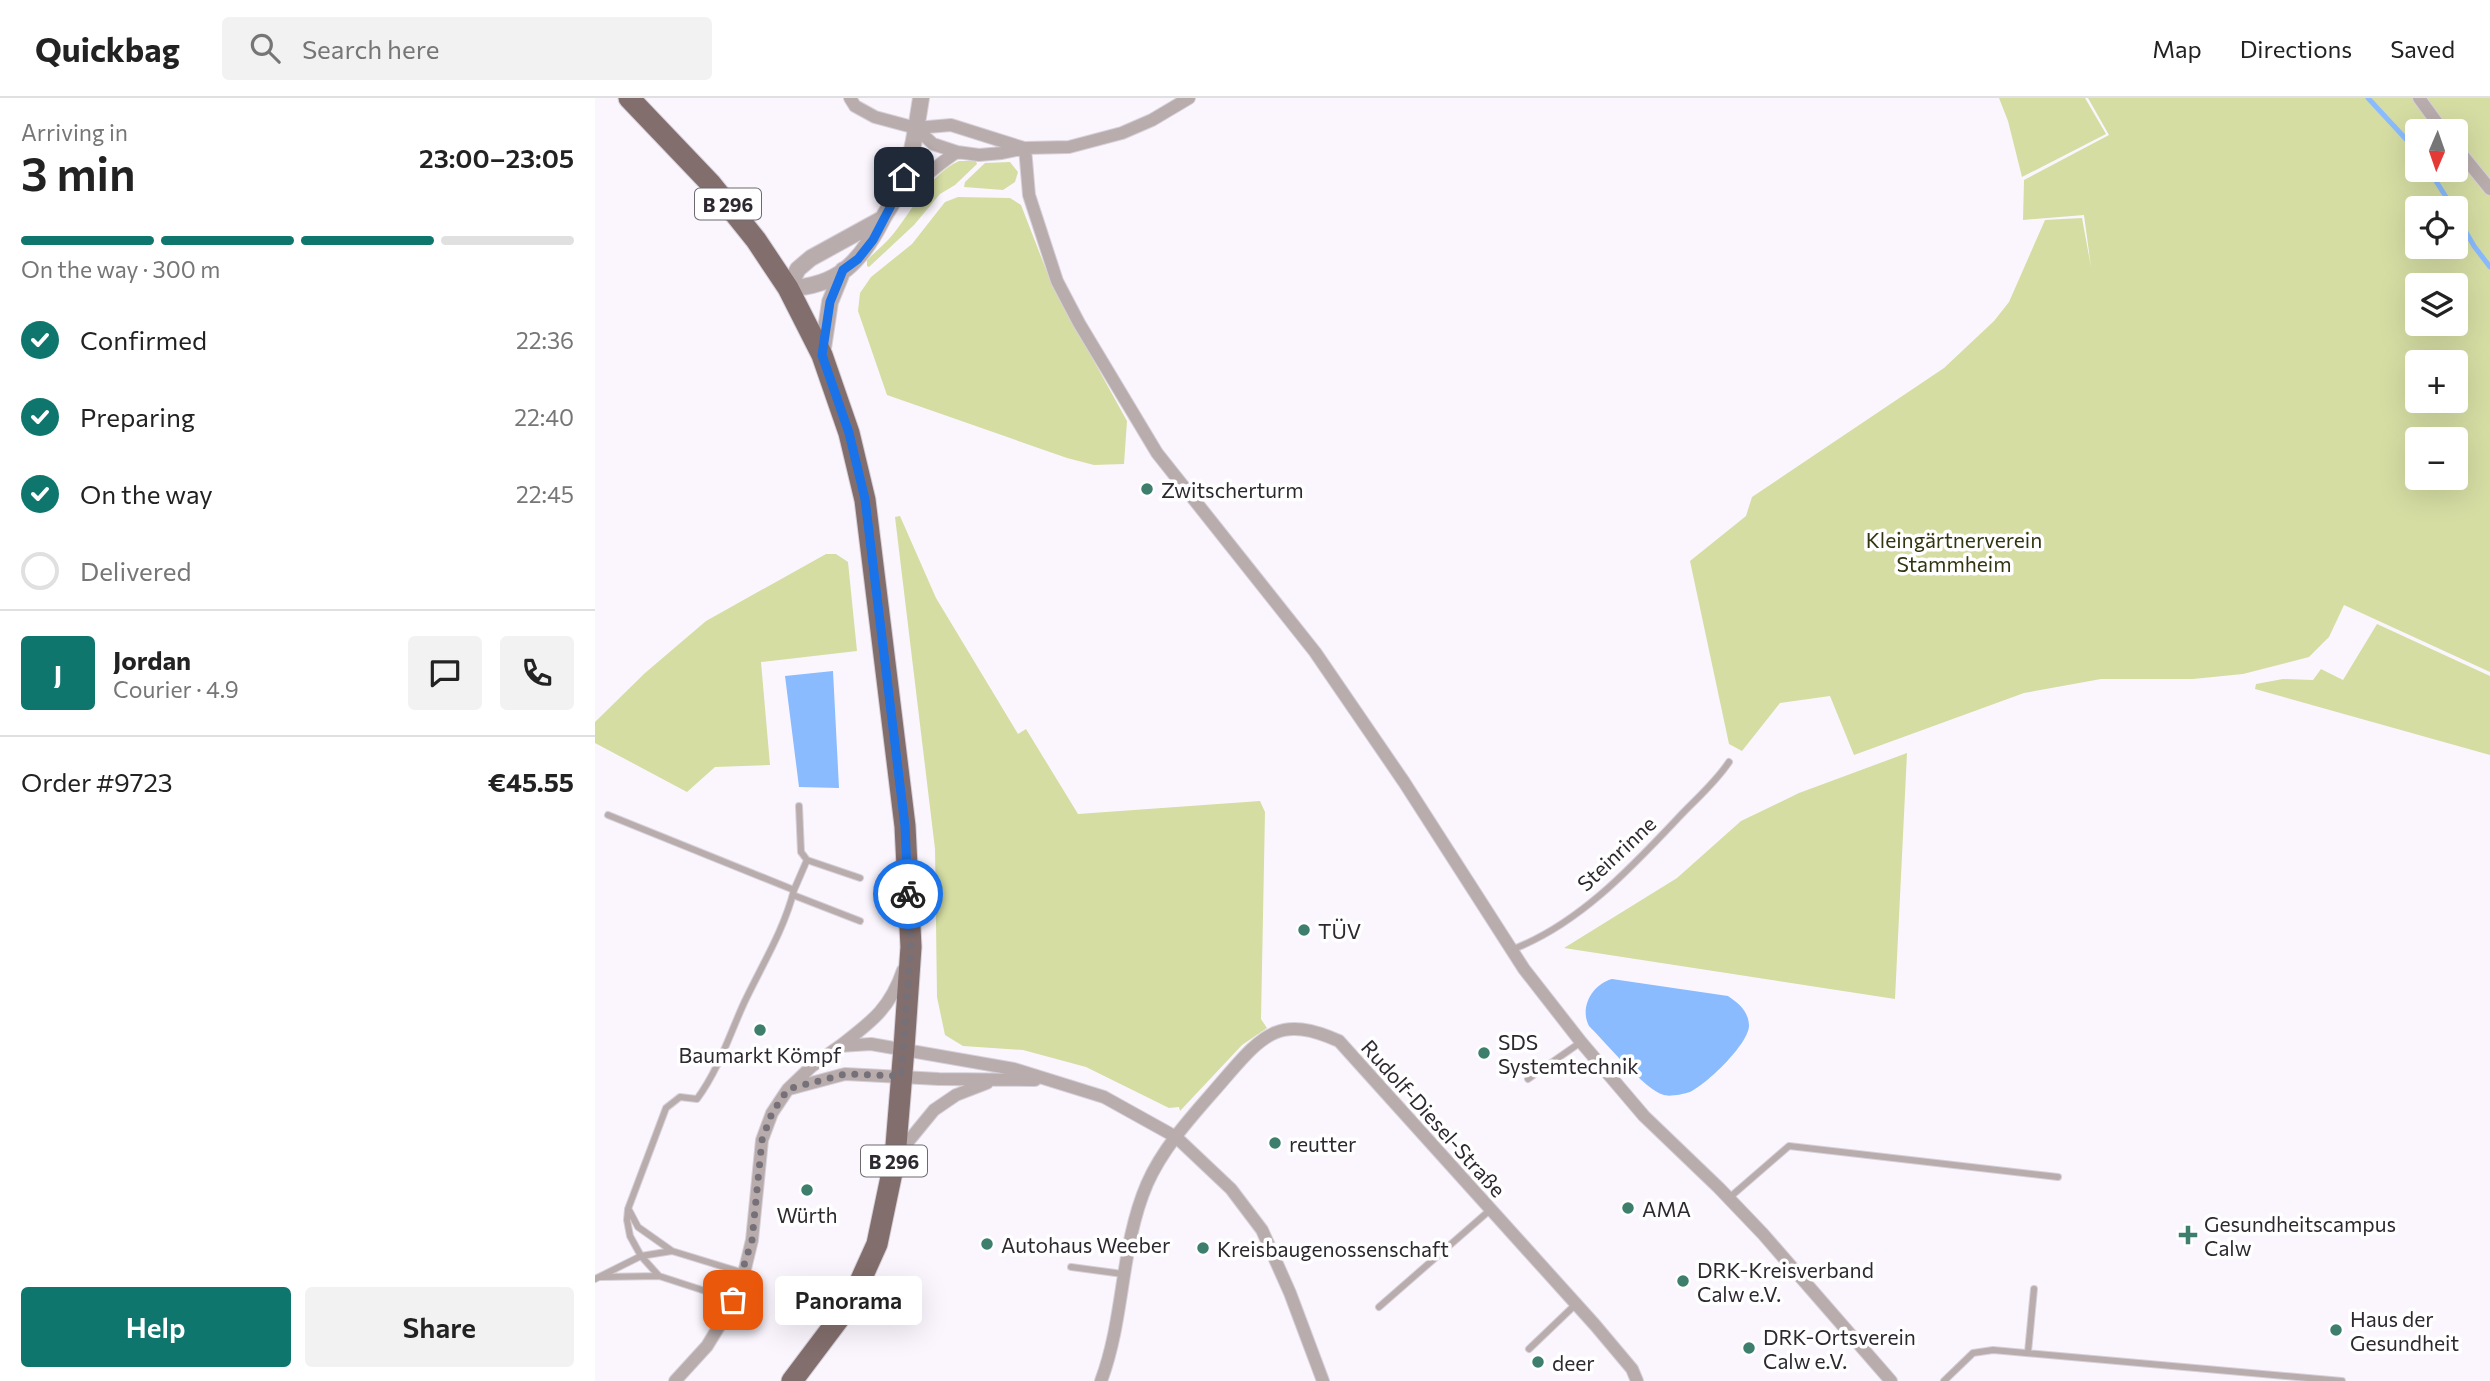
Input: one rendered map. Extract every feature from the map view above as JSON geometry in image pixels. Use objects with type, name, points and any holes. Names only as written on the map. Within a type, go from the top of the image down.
[{"type":"main road","name":"B 296","points":[[629,98],[712,184],[756,240],[788,288],[822,355],[849,433],[865,499],[905,826],[911,947],[895,1158],[877,1244],[850,1304],[792,1381]]},
{"type":"street","points":[[850,98],[855,106],[875,117],[916,128],[951,125],[1025,148]]},
{"type":"street","points":[[788,288],[807,287],[829,280],[858,259],[873,240],[898,192],[909,161],[921,98]]},
{"type":"street","points":[[916,128],[933,145],[979,155],[1025,148],[1069,147],[1122,133],[1152,120],[1189,98]]},
{"type":"street","points":[[2419,98],[2434,119]]},
{"type":"street","points":[[1025,148],[1029,195],[1057,281],[1157,453],[1315,652],[1404,782],[1511,950],[1581,1042],[1644,1116],[1729,1198],[1891,1381]]},
{"type":"street","points":[[898,192],[912,187],[957,152]]},
{"type":"street","points":[[2468,162],[2490,189]]},
{"type":"street","points":[[788,288],[798,269],[811,258],[882,219]]},
{"type":"street","points":[[822,355],[830,302],[843,270]]},
{"type":"street","points":[[675,1381],[707,1346],[733,1300],[744,1273],[752,1240],[762,1140],[772,1113],[788,1089],[812,1066],[883,1011],[898,985],[911,947]]},
{"type":"street","name":"Rudolf-Diesel-Straße","points":[[1101,1381],[1108,1363],[1116,1325],[1132,1228],[1147,1185],[1160,1159],[1248,1051],[1265,1035],[1297,1029],[1315,1031],[1339,1041],[1576,1304],[1632,1368],[1637,1381]]},
{"type":"street","points":[[840,1046],[871,1044],[904,1048],[1014,1069],[1104,1097],[1176,1137],[1231,1189],[1262,1230],[1290,1293],[1323,1381]]},
{"type":"street","points":[[788,1089],[845,1074],[939,1079],[1046,1080]]},
{"type":"street","points":[[895,1158],[934,1110],[956,1095],[996,1079]]},
{"type":"lane","name":"Steinrinne","points":[[1511,950],[1530,943],[1581,909],[1637,862],[1719,777],[1729,762]]},
{"type":"lane","points":[[799,806],[801,852],[807,860],[860,878]]},
{"type":"lane","points":[[608,815],[860,921]]},
{"type":"lane","points":[[659,1276],[630,1236],[628,1209],[666,1108],[680,1097],[697,1099],[711,1081],[743,1005],[781,930],[807,860]]},
{"type":"lane","points":[[1528,1079],[1581,1042]]},
{"type":"lane","points":[[1729,1198],[1790,1146],[2059,1177]]},
{"type":"lane","points":[[628,1209],[638,1227],[672,1251],[744,1273]]},
{"type":"lane","points":[[1379,1307],[1490,1210]]},
{"type":"lane","points":[[597,1278],[642,1256],[672,1251]]},
{"type":"lane","points":[[1071,1267],[1123,1274]]},
{"type":"lane","points":[[597,1278],[659,1276],[733,1300]]},
{"type":"lane","points":[[2028,1352],[2034,1289]]},
{"type":"lane","points":[[1529,1349],[1576,1304]]},
{"type":"lane","points":[[1944,1381],[1973,1353],[1993,1350],[2342,1381]]},
{"type":"green space","points":[[1999,98],[2085,98],[2106,134],[2022,177],[2008,121]]},
{"type":"green space","name":"Kleingärtnerverein Stammheim","points":[[2088,98],[2490,98],[2490,672],[2344,605],[2329,637],[2309,657],[2243,674],[2193,679],[2101,679],[2024,693],[1854,755],[1830,696],[1780,703],[1742,751],[1729,744],[1690,561],[1746,516],[1752,497],[1944,368],[1994,321],[2009,302],[2045,220],[2082,218],[2091,267],[2084,215],[2023,220],[2024,180],[2109,135]]},
{"type":"green space","points":[[959,161],[976,161],[977,164],[955,185],[940,194],[914,225],[867,266],[867,260],[894,233],[931,183]]},
{"type":"green space","points":[[1010,162],[1018,172],[1015,182],[1003,190],[964,187],[965,182],[985,163]]},
{"type":"green space","points":[[958,197],[1010,198],[1021,205],[1052,285],[1127,421],[1124,464],[1094,465],[1067,458],[887,395],[858,311],[860,293],[871,277],[912,244],[945,202]]},
{"type":"green space","points":[[900,516],[936,598],[1018,734],[1026,729],[1078,814],[1260,801],[1265,812],[1261,1019],[1267,1028],[1242,1045],[1180,1111],[1179,1107],[1169,1108],[1086,1067],[1023,1050],[963,1046],[945,1035],[937,997],[935,849],[895,517]]},
{"type":"green space","points":[[826,554],[836,554],[848,562],[857,651],[761,662],[770,765],[715,767],[687,792],[595,743],[595,722],[645,673],[706,621]]},
{"type":"green space","points":[[2377,624],[2490,676],[2490,755],[2255,689],[2256,684],[2283,679],[2313,680],[2321,669],[2343,680]]},
{"type":"green space","points":[[1907,753],[1895,999],[1564,948],[1677,878],[1741,821],[1799,793]]},
{"type":"water","points":[[833,671],[839,788],[799,787],[785,676]]},
{"type":"water","points":[[1612,979],[1728,996],[1745,1011],[1749,1025],[1747,1033],[1726,1063],[1697,1088],[1684,1094],[1664,1095],[1656,1092],[1589,1026],[1586,1019],[1590,997],[1599,986]]},
{"type":"waterway","points":[[2368,98],[2405,138]]},
{"type":"waterway","points":[[2437,182],[2445,196]]},
{"type":"waterway","points":[[2468,236],[2490,267]]},
{"type":"way so far","points":[[733,1300],[744,1273],[752,1240],[762,1140],[772,1113],[788,1089],[845,1074],[901,1076],[911,947],[908,894]]},
{"type":"place","name":"Zwitscherturm","points":[[1147,489]]},
{"type":"place","name":"TÜV","points":[[1304,930]]},
{"type":"place","name":"Baumarkt Kömpf","points":[[760,1030]]},
{"type":"place","name":"SDS Systemtechnik","points":[[1484,1053]]},
{"type":"place","name":"reutter","points":[[1275,1143]]},
{"type":"place","name":"Würth","points":[[807,1190]]},
{"type":"place","name":"AMA","points":[[1628,1208]]},
{"type":"place","name":"Gesundheitscampus Calw","points":[[2188,1235]]},
{"type":"place","name":"Autohaus Weeber","points":[[987,1244]]},
{"type":"place","name":"Kreisbaugenossenschaft","points":[[1203,1248]]},
{"type":"place","name":"DRK-Kreisverband Calw e.V.","points":[[1683,1281]]},
{"type":"place","name":"Panorama","points":[[733,1300]]},
{"type":"place","name":"Haus der Gesundheit","points":[[2336,1330]]},
{"type":"place","name":"DRK-Ortsverein Calw e.V.","points":[[1749,1348]]},
{"type":"place","name":"deer","points":[[1538,1362]]},
{"type":"route","points":[[904,177],[873,240],[858,259],[843,270],[830,302],[822,355],[849,433],[865,499],[905,826],[908,894]]}]
